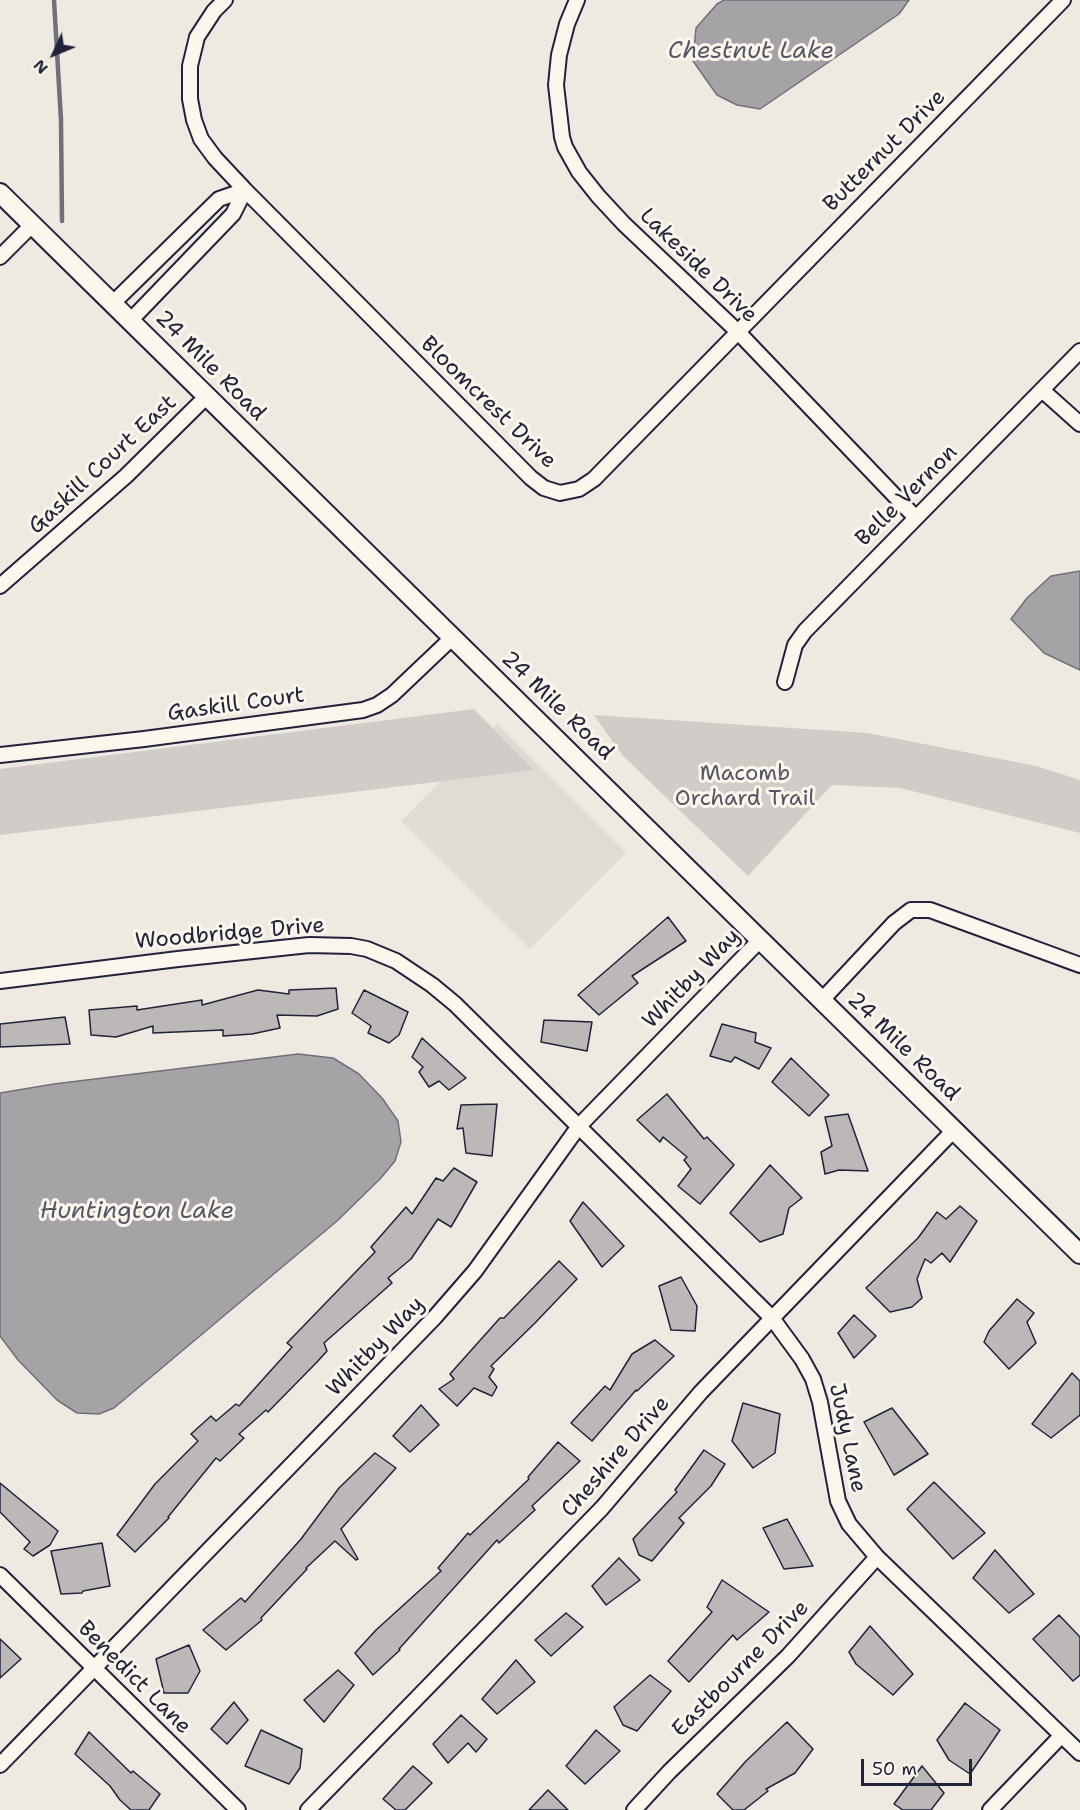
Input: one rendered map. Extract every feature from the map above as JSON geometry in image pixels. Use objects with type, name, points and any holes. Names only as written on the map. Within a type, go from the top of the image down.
[{"type":"street","points":[[225,0],[209,18],[197,37],[190,66],[190,99],[201,139],[215,158],[245,190]]},
{"type":"street","name":"Lakeside Drive","points":[[577,0],[564,34],[557,69],[560,125],[566,147],[579,172],[624,224],[737,331],[915,518]]},
{"type":"street","name":"Butternut Drive","points":[[737,331],[1063,0]]},
{"type":"street","points":[[112,304],[219,199],[245,190]]},
{"type":"street","points":[[130,321],[233,214],[245,190]]},
{"type":"street","name":"Bloomcrest Drive","points":[[245,190],[531,478],[544,488],[560,493],[579,489],[594,479],[737,331]]},
{"type":"street","name":"24 Mile Road","points":[[0,193],[1080,1254]]},
{"type":"street","points":[[0,257],[32,225]]},
{"type":"street","name":"Belle Vernon","points":[[785,682],[795,645],[805,631],[1080,351]]},
{"type":"street","points":[[1042,390],[1080,424]]},
{"type":"street","name":"Gaskill Court East","points":[[0,586],[126,476],[206,397]]},
{"type":"street","name":"Gaskill Court","points":[[0,755],[144,739],[363,710],[377,705],[392,695],[452,638]]},
{"type":"street","points":[[822,1001],[894,923],[910,910],[930,910],[1080,965]]},
{"type":"street","name":"Whitby Way","points":[[0,1765],[435,1317],[475,1271],[579,1126],[760,940]]},
{"type":"street","name":"Woodbridge Drive","points":[[0,981],[178,958],[309,945],[351,946],[367,949],[396,961],[432,985],[455,1004],[579,1126]]},
{"type":"street","name":"Judy Lane","points":[[579,1126],[772,1318],[802,1359],[813,1379],[820,1402],[836,1490],[842,1512],[849,1524],[877,1557],[1080,1753]]},
{"type":"street","name":"Cheshire Drive","points":[[308,1810],[602,1508],[700,1392],[954,1130]]},
{"type":"street","name":"Eastbourne Drive","points":[[634,1810],[669,1772],[788,1656],[877,1557]]},
{"type":"street","name":"Benedict Lane","points":[[0,1575],[238,1810]]},
{"type":"street","points":[[990,1810],[1061,1736]]},
{"type":"shaded area","points":[[497,724],[626,853],[530,949],[401,821]]},
{"type":"green space","points":[[474,709],[534,770],[0,835],[0,769]]},
{"type":"green space","name":"Macomb Orchard Trail","points":[[594,715],[868,733],[1036,766],[1080,780],[1080,833],[900,788],[832,785],[748,876],[622,755]]},
{"type":"water","name":"Chestnut Lake","points":[[724,0],[909,0],[899,14],[760,109],[737,105],[717,95],[693,61],[696,28],[717,4]]},
{"type":"water","points":[[1080,571],[1080,670],[1044,653],[1011,619],[1027,598],[1051,576]]},
{"type":"water","name":"Huntington Lake","points":[[298,1054],[333,1058],[359,1074],[382,1098],[398,1121],[401,1142],[395,1161],[337,1221],[114,1408],[99,1414],[77,1413],[57,1400],[18,1360],[0,1336],[0,1093],[54,1084]]},
{"type":"building","points":[[668,917],[686,941],[632,976],[638,983],[599,1015],[578,995]]},
{"type":"building","points":[[336,988],[338,1009],[317,1016],[277,1015],[280,1028],[252,1034],[223,1036],[223,1030],[153,1033],[153,1026],[116,1037],[91,1035],[89,1010],[137,1006],[137,1010],[202,1000],[202,1005],[258,990],[289,994],[289,990]]},
{"type":"building","points":[[364,990],[408,1012],[399,1035],[389,1043],[368,1033],[371,1026],[352,1013]]},
{"type":"building","points":[[65,1017],[70,1044],[0,1047],[0,1024]]},
{"type":"building","points":[[544,1020],[592,1022],[587,1051],[541,1042]]},
{"type":"building","points":[[722,1024],[756,1033],[755,1042],[771,1048],[759,1069],[735,1057],[731,1062],[710,1056]]},
{"type":"building","points":[[422,1038],[466,1078],[449,1090],[439,1081],[429,1087],[419,1072],[423,1067],[412,1057]]},
{"type":"building","points":[[791,1058],[829,1095],[809,1116],[772,1082]]},
{"type":"building","points":[[667,1094],[704,1139],[707,1137],[734,1165],[700,1204],[678,1186],[691,1169],[684,1160],[687,1157],[663,1137],[660,1142],[637,1120]]},
{"type":"building","points":[[497,1104],[492,1156],[466,1153],[463,1128],[457,1129],[461,1105]]},
{"type":"building","points":[[848,1114],[868,1171],[839,1170],[825,1174],[821,1152],[832,1146],[825,1117]]},
{"type":"building","points":[[770,1165],[802,1198],[789,1208],[783,1234],[760,1242],[730,1213]]},
{"type":"building","points":[[454,1168],[477,1182],[451,1227],[438,1219],[411,1259],[388,1278],[392,1283],[324,1343],[327,1351],[268,1412],[266,1410],[239,1434],[244,1438],[220,1461],[216,1458],[169,1518],[135,1552],[117,1535],[155,1484],[198,1441],[191,1434],[211,1416],[216,1421],[236,1404],[239,1406],[292,1347],[287,1343],[375,1252],[371,1247],[406,1207],[412,1214],[436,1178],[443,1181]]},
{"type":"building","points":[[583,1202],[624,1246],[602,1267],[570,1221]]},
{"type":"building","points":[[960,1206],[977,1221],[950,1262],[942,1253],[931,1263],[925,1259],[917,1279],[922,1298],[912,1307],[890,1312],[866,1288],[918,1238],[937,1212],[946,1219]]},
{"type":"building","points":[[559,1261],[577,1279],[491,1366],[494,1369],[489,1377],[497,1387],[492,1396],[474,1388],[457,1406],[439,1389],[454,1379],[450,1374],[500,1318],[504,1318]]},
{"type":"building","points":[[681,1277],[697,1306],[695,1331],[671,1330],[659,1286]]},
{"type":"building","points":[[1017,1299],[1034,1313],[1027,1322],[1036,1343],[1009,1369],[984,1342],[989,1331]]},
{"type":"building","points":[[854,1315],[876,1336],[854,1358],[838,1333]]},
{"type":"building","points":[[655,1340],[674,1356],[636,1390],[592,1441],[571,1423],[605,1386],[610,1390],[632,1354]]},
{"type":"building","points":[[1072,1373],[1080,1381],[1080,1415],[1051,1438],[1032,1424]]},
{"type":"building","points":[[743,1403],[780,1414],[775,1453],[753,1468],[732,1441]]},
{"type":"building","points":[[421,1405],[439,1425],[410,1452],[393,1436]]},
{"type":"building","points":[[892,1408],[928,1454],[894,1475],[864,1422]]},
{"type":"building","points":[[558,1442],[580,1461],[532,1506],[535,1510],[499,1543],[497,1540],[400,1650],[373,1675],[355,1653],[376,1630],[441,1571],[438,1568],[468,1533],[470,1535],[529,1479],[528,1477]]},
{"type":"building","points":[[704,1450],[725,1464],[711,1486],[679,1518],[684,1523],[652,1561],[639,1555],[633,1539],[677,1492],[675,1490]]},
{"type":"building","points":[[375,1453],[396,1468],[341,1529],[358,1559],[356,1560],[335,1541],[306,1568],[261,1618],[262,1620],[226,1650],[203,1630],[241,1598],[245,1602],[301,1539],[339,1488]]},
{"type":"building","points":[[934,1482],[985,1533],[953,1559],[907,1509]]},
{"type":"building","points":[[0,1483],[58,1531],[50,1545],[33,1556],[24,1549],[30,1542],[0,1512]]},
{"type":"building","points":[[787,1519],[813,1566],[784,1569],[763,1528]]},
{"type":"building","points":[[102,1543],[110,1586],[82,1593],[61,1594],[51,1551]]},
{"type":"building","points":[[995,1550],[1034,1594],[1009,1613],[973,1578]]},
{"type":"building","points":[[619,1558],[640,1580],[606,1605],[592,1586]]},
{"type":"building","points":[[722,1580],[769,1612],[737,1640],[733,1635],[689,1682],[668,1661],[712,1612],[707,1607]]},
{"type":"building","points":[[566,1613],[583,1627],[551,1656],[535,1640]]},
{"type":"building","points":[[1059,1615],[1080,1637],[1080,1675],[1073,1681],[1033,1639]]},
{"type":"building","points":[[870,1626],[913,1674],[893,1695],[856,1664],[849,1652]]},
{"type":"building","points":[[0,1639],[21,1659],[0,1678]]},
{"type":"building","points":[[189,1645],[200,1671],[188,1693],[164,1693],[156,1659]]},
{"type":"building","points":[[516,1660],[535,1682],[497,1714],[482,1699]]},
{"type":"building","points":[[338,1670],[354,1685],[324,1722],[304,1700]]},
{"type":"building","points":[[650,1675],[671,1691],[637,1731],[623,1725],[614,1707]]},
{"type":"building","points":[[234,1702],[248,1720],[227,1744],[211,1729]]},
{"type":"building","points":[[965,1703],[1000,1730],[970,1774],[949,1760],[937,1740]]},
{"type":"building","points":[[461,1715],[487,1739],[476,1752],[468,1743],[448,1763],[433,1744]]},
{"type":"building","points":[[787,1722],[813,1749],[795,1773],[766,1789],[768,1791],[744,1810],[733,1810],[717,1794],[746,1761]]},
{"type":"building","points":[[261,1730],[302,1749],[300,1768],[289,1784],[245,1766]]},
{"type":"building","points":[[596,1730],[620,1751],[585,1784],[566,1766]]},
{"type":"building","points":[[89,1732],[131,1773],[133,1771],[160,1794],[149,1810],[131,1810],[110,1786],[75,1754]]},
{"type":"building","points":[[413,1766],[432,1783],[405,1810],[396,1810],[383,1799]]},
{"type":"building","points":[[922,1766],[944,1793],[931,1810],[903,1810],[894,1804]]},
{"type":"building","points":[[548,1790],[568,1810],[529,1810]]},
{"type":"waterway","points":[[54,0],[61,120],[62,221]]}]
